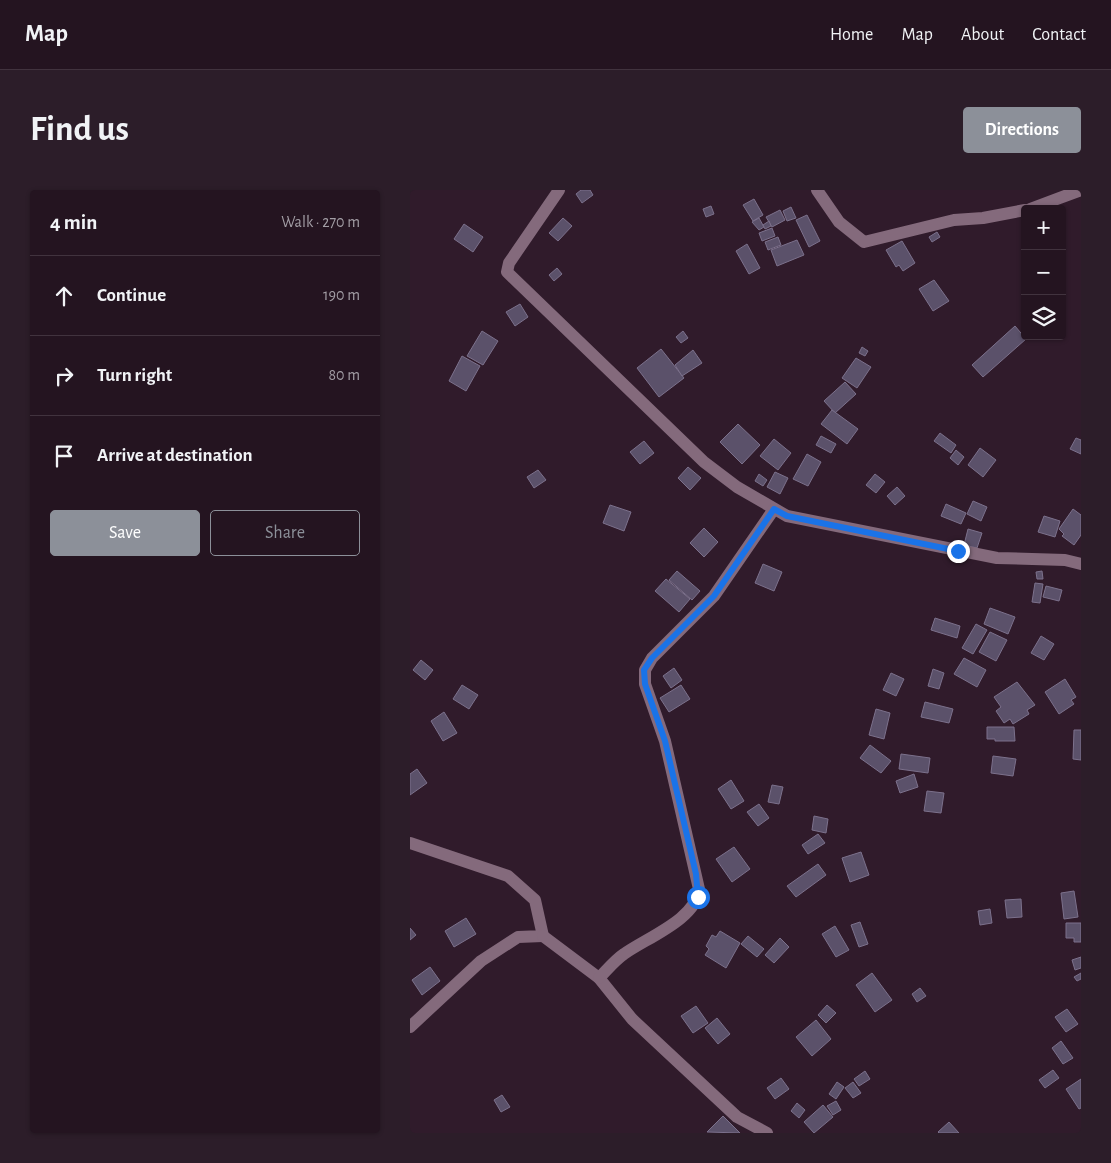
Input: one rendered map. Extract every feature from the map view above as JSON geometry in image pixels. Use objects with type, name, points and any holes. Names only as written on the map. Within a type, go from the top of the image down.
[{"type":"street","points":[[558,190],[508,263],[507,272],[510,277],[598,357],[650,411],[704,462],[737,487],[787,516],[997,558],[1065,560],[1081,564]]},
{"type":"street","points":[[817,190],[839,222],[864,242],[954,220],[984,218],[1021,211]]},
{"type":"street","points":[[1041,205],[1081,190]]},
{"type":"street","points":[[599,978],[624,954],[662,932],[684,914],[698,897],[699,889],[665,741],[645,684],[644,670],[652,658],[714,596],[774,509]]},
{"type":"street","points":[[410,843],[508,876],[535,900],[543,936]]},
{"type":"street","points":[[410,1027],[481,962],[518,937],[543,936],[599,978],[632,1019],[737,1117],[767,1133]]},
{"type":"building","points":[[581,190],[590,190],[593,195],[582,203],[576,194]]},
{"type":"building","points":[[754,199],[763,215],[753,221],[743,205]]},
{"type":"building","points":[[711,206],[714,214],[706,217],[703,209]]},
{"type":"building","points":[[791,207],[796,218],[787,221],[783,211]]},
{"type":"building","points":[[780,210],[785,220],[772,227],[766,217]]},
{"type":"building","points":[[807,215],[820,241],[809,247],[796,220]]},
{"type":"building","points":[[563,218],[572,226],[558,241],[549,233]]},
{"type":"building","points":[[759,218],[764,227],[759,230],[752,222]]},
{"type":"building","points":[[769,221],[771,226],[765,229],[763,225]]},
{"type":"building","points":[[464,224],[483,237],[473,252],[454,239]]},
{"type":"building","points":[[772,228],[775,236],[762,241],[759,233]]},
{"type":"building","points":[[937,232],[940,237],[932,242],[929,237]]},
{"type":"building","points":[[778,237],[781,245],[768,250],[765,242]]},
{"type":"building","points":[[797,240],[804,255],[777,266],[771,250]]},
{"type":"building","points":[[902,241],[915,263],[903,271],[899,265],[896,267],[886,250]]},
{"type":"building","points":[[747,244],[760,268],[749,274],[736,251]]},
{"type":"building","points":[[557,268],[562,274],[554,281],[549,275]]},
{"type":"building","points":[[934,280],[949,301],[933,311],[919,289]]},
{"type":"building","points":[[520,304],[528,317],[515,326],[506,312]]},
{"type":"building","points":[[1015,326],[1021,333],[1021,340],[1025,340],[983,377],[972,365]]},
{"type":"building","points":[[482,331],[498,341],[483,365],[467,356]]},
{"type":"building","points":[[683,331],[688,338],[681,343],[676,337]]},
{"type":"building","points":[[862,347],[868,351],[865,356],[859,353]]},
{"type":"building","points":[[661,349],[684,378],[659,397],[637,368]]},
{"type":"building","points":[[693,350],[702,363],[682,376],[675,365]]},
{"type":"building","points":[[462,356],[480,366],[466,391],[449,381]]},
{"type":"building","points":[[856,358],[871,367],[857,388],[842,378]]},
{"type":"building","points":[[845,382],[856,394],[835,413],[824,401]]},
{"type":"building","points":[[832,410],[858,429],[847,444],[821,424]]},
{"type":"building","points":[[738,424],[760,445],[742,464],[720,442]]},
{"type":"building","points":[[940,433],[956,445],[951,453],[934,441]]},
{"type":"building","points":[[821,436],[836,444],[831,453],[816,445]]},
{"type":"building","points":[[1076,438],[1081,440],[1081,454],[1070,449]]},
{"type":"building","points":[[774,439],[791,453],[778,470],[760,456]]},
{"type":"building","points":[[644,441],[654,453],[640,464],[630,452]]},
{"type":"building","points":[[980,448],[996,460],[983,477],[968,465]]},
{"type":"building","points":[[956,450],[964,457],[958,465],[950,458]]},
{"type":"building","points":[[807,454],[821,462],[808,486],[793,479]]},
{"type":"building","points":[[688,467],[701,478],[690,490],[678,478]]},
{"type":"building","points":[[538,470],[546,480],[534,488],[527,477]]},
{"type":"building","points":[[775,472],[788,478],[780,494],[767,487]]},
{"type":"building","points":[[759,474],[767,480],[763,486],[755,481]]},
{"type":"building","points":[[875,474],[885,482],[876,493],[866,485]]},
{"type":"building","points":[[897,487],[905,496],[895,505],[887,496]]},
{"type":"building","points":[[973,501],[987,507],[981,521],[967,514]]},
{"type":"building","points":[[946,504],[966,513],[961,524],[941,516]]},
{"type":"building","points":[[610,505],[631,512],[624,531],[603,523]]},
{"type":"building","points":[[1073,509],[1081,515],[1081,535],[1074,545],[1062,536],[1064,534],[1059,529]]},
{"type":"building","points":[[1044,516],[1060,521],[1055,537],[1038,532]]},
{"type":"building","points":[[704,528],[718,542],[704,557],[690,543]]},
{"type":"building","points":[[968,529],[982,533],[977,548],[964,545]]},
{"type":"building","points":[[763,564],[782,572],[774,591],[755,583]]},
{"type":"building","points":[[677,571],[700,591],[692,600],[669,580]]},
{"type":"building","points":[[1042,571],[1043,579],[1037,579],[1036,572]]},
{"type":"building","points":[[666,579],[690,599],[679,612],[655,591]]},
{"type":"building","points":[[1035,583],[1043,584],[1040,603],[1032,602]]},
{"type":"building","points":[[1046,586],[1062,590],[1059,601],[1043,597]]},
{"type":"building","points":[[990,608],[1015,617],[1008,634],[984,624]]},
{"type":"building","points":[[935,618],[960,626],[957,638],[931,630]]},
{"type":"building","points":[[976,624],[987,630],[973,654],[962,648]]},
{"type":"building","points":[[990,632],[1007,640],[996,661],[979,652]]},
{"type":"building","points":[[1041,636],[1054,644],[1044,660],[1031,653]]},
{"type":"building","points":[[964,658],[986,670],[977,687],[954,674]]},
{"type":"building","points":[[421,660],[433,670],[425,680],[413,670]]},
{"type":"building","points":[[674,668],[682,680],[671,688],[663,676]]},
{"type":"building","points":[[933,669],[944,673],[939,689],[928,686]]},
{"type":"building","points":[[891,673],[904,679],[896,696],[883,690]]},
{"type":"building","points":[[1065,679],[1076,697],[1071,700],[1074,704],[1059,714],[1045,692]]},
{"type":"building","points":[[1017,682],[1035,705],[1027,710],[1029,714],[1013,724],[1010,719],[1004,723],[996,711],[1001,707],[994,697]]},
{"type":"building","points":[[462,685],[478,695],[469,709],[453,699]]},
{"type":"building","points":[[681,685],[690,699],[669,712],[660,698]]},
{"type":"building","points":[[925,702],[953,709],[949,723],[921,717]]},
{"type":"building","points":[[876,709],[890,713],[884,739],[869,735]]},
{"type":"building","points":[[444,712],[457,733],[443,741],[431,721]]},
{"type":"building","points":[[987,727],[1014,727],[1015,741],[987,739]]},
{"type":"building","points":[[1074,730],[1081,730],[1081,760],[1073,759]]},
{"type":"building","points":[[870,745],[891,761],[881,773],[860,758]]},
{"type":"building","points":[[901,754],[930,758],[928,773],[899,769]]},
{"type":"building","points":[[993,756],[1016,759],[1013,776],[991,773]]},
{"type":"building","points":[[417,769],[427,783],[410,795],[410,774]]},
{"type":"building","points":[[914,774],[918,787],[900,793],[896,781]]},
{"type":"building","points":[[731,780],[744,801],[731,809],[718,789]]},
{"type":"building","points":[[772,785],[783,787],[779,804],[768,802]]},
{"type":"building","points":[[927,791],[944,793],[941,813],[924,811]]},
{"type":"building","points":[[759,804],[769,818],[758,826],[747,812]]},
{"type":"building","points":[[814,816],[828,819],[826,833],[812,830]]},
{"type":"building","points":[[818,834],[825,843],[808,854],[802,845]]},
{"type":"building","points":[[734,847],[750,869],[732,882],[716,859]]},
{"type":"building","points":[[861,852],[869,875],[850,882],[842,858]]},
{"type":"building","points":[[818,864],[826,875],[796,897],[787,886]]},
{"type":"building","points":[[1074,891],[1078,917],[1064,919],[1061,893]]},
{"type":"building","points":[[1021,899],[1022,917],[1007,918],[1005,900]]},
{"type":"building","points":[[990,909],[992,923],[980,925],[978,911]]},
{"type":"building","points":[[466,918],[476,934],[454,947],[445,931]]},
{"type":"building","points":[[860,922],[868,944],[859,947],[851,925]]},
{"type":"building","points":[[1066,923],[1081,923],[1081,942],[1074,942],[1074,938],[1066,938]]},
{"type":"building","points":[[835,926],[849,950],[836,957],[822,934]]},
{"type":"building","points":[[410,928],[416,935],[410,940]]},
{"type":"building","points":[[720,931],[740,943],[726,968],[705,955],[709,949],[706,946],[712,935],[716,937]]},
{"type":"building","points":[[748,936],[764,949],[757,957],[741,944]]},
{"type":"building","points":[[780,938],[789,947],[774,963],[765,955]]},
{"type":"building","points":[[1081,957],[1081,968],[1075,970],[1072,960]]},
{"type":"building","points":[[430,967],[440,981],[422,995],[412,980]]},
{"type":"building","points":[[872,973],[892,1000],[875,1012],[856,985]]},
{"type":"building","points":[[1081,973],[1081,979],[1077,981],[1074,977]]},
{"type":"building","points":[[920,988],[926,996],[917,1002],[912,994]]},
{"type":"building","points":[[827,1005],[836,1013],[826,1023],[818,1015]]},
{"type":"building","points":[[696,1006],[708,1023],[693,1033],[681,1016]]},
{"type":"building","points":[[1067,1009],[1078,1024],[1066,1032],[1055,1017]]},
{"type":"building","points":[[717,1018],[730,1034],[718,1044],[705,1028]]},
{"type":"building","points":[[816,1020],[831,1039],[812,1056],[796,1037]]},
{"type":"building","points":[[1061,1041],[1073,1058],[1063,1064],[1052,1048]]},
{"type":"building","points":[[1053,1070],[1059,1078],[1045,1088],[1039,1080]]},
{"type":"building","points":[[865,1071],[870,1079],[859,1086],[854,1079]]},
{"type":"building","points":[[781,1078],[789,1089],[775,1099],[767,1088]]},
{"type":"building","points":[[1081,1079],[1081,1108],[1079,1109],[1066,1089]]},
{"type":"building","points":[[837,1082],[844,1087],[836,1099],[829,1094]]},
{"type":"building","points":[[853,1082],[861,1093],[853,1098],[845,1088]]},
{"type":"building","points":[[502,1095],[510,1107],[501,1112],[494,1100]]},
{"type":"building","points":[[836,1101],[841,1110],[833,1115],[827,1106]]},
{"type":"building","points":[[797,1103],[805,1110],[799,1118],[791,1111]]},
{"type":"building","points":[[823,1105],[833,1117],[814,1133],[804,1122]]},
{"type":"building","points":[[723,1116],[740,1133],[707,1132]]},
{"type":"building","points":[[949,1122],[959,1133],[938,1132]]},
{"type":"route","points":[[698,897],[699,889],[696,874],[665,741],[645,684],[644,670],[652,658],[714,596],[774,509],[787,516],[958,551]]}]
